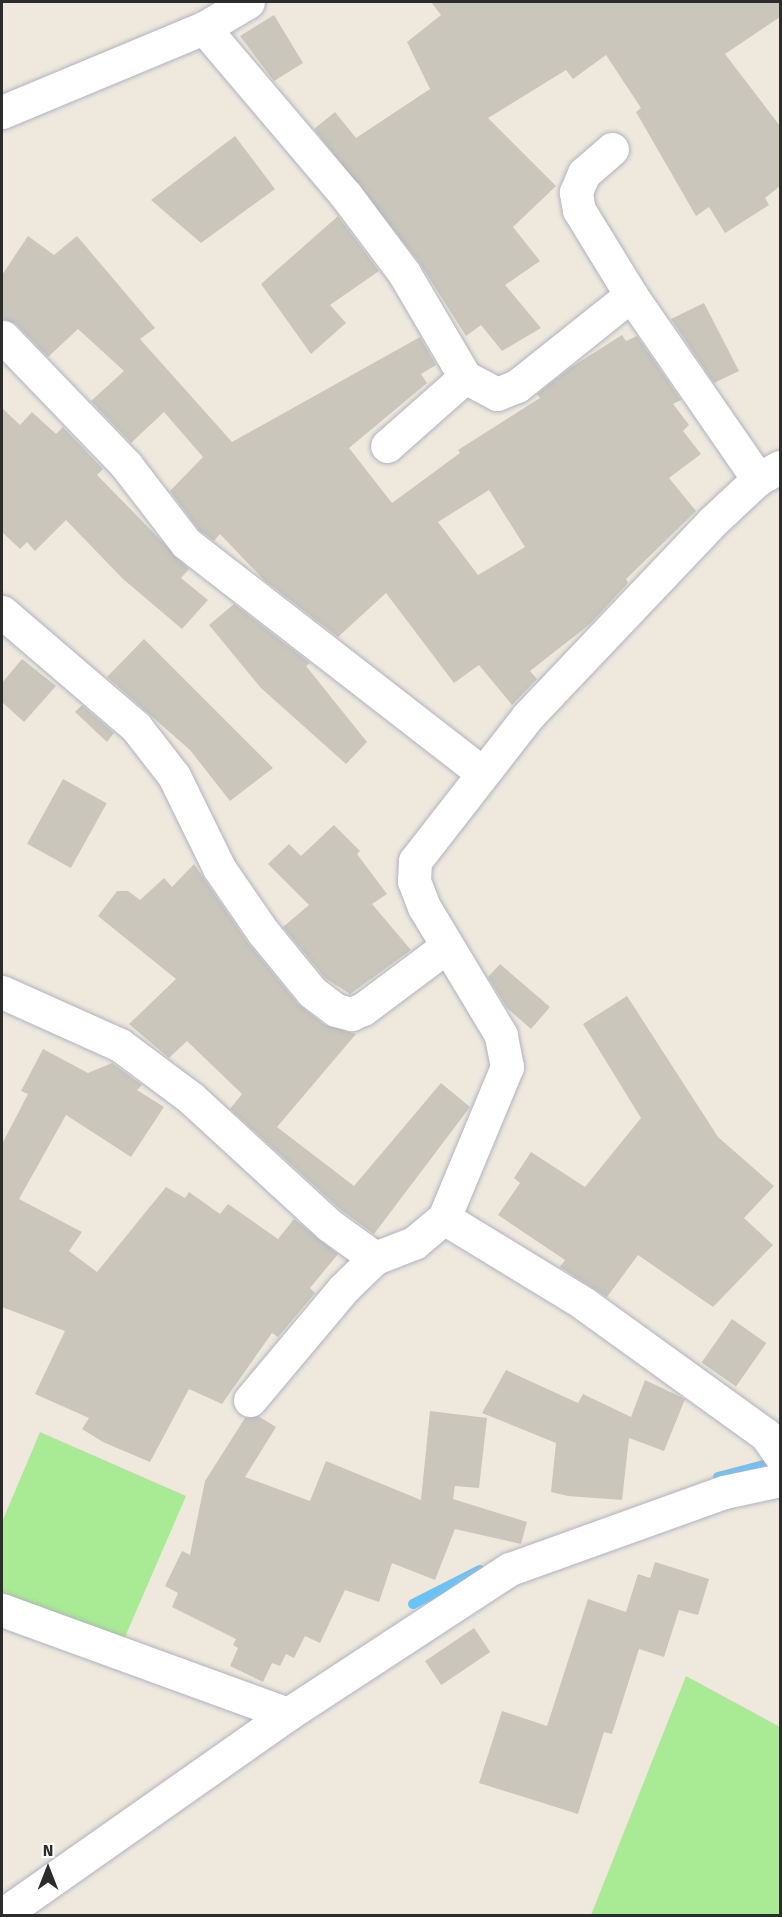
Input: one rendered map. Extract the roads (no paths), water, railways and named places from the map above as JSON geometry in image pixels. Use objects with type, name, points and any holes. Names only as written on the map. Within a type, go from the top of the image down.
[{"type":"street","points":[[2,112],[204,28],[248,2]]},
{"type":"street","points":[[204,28],[352,203],[404,273],[465,377],[497,394],[517,386],[631,295]]},
{"type":"street","points":[[250,1400],[343,1289],[375,1258],[414,1243],[444,1218],[507,1067],[501,1035],[446,947],[414,881],[415,861],[528,716],[769,473],[631,295],[579,210],[576,192],[584,173],[612,149]]},
{"type":"street","points":[[3,337],[126,465],[186,543],[482,773]]},
{"type":"street","points":[[387,446],[465,377]]},
{"type":"street","points":[[2,612],[136,727],[174,776],[219,868],[263,932],[312,992],[336,1010],[351,1014],[363,1009],[446,947]]},
{"type":"street","points":[[2,992],[120,1045],[190,1098],[328,1225],[375,1258]]},
{"type":"street","points":[[444,1218],[582,1303],[766,1436],[780,1455]]},
{"type":"street","points":[[2,1915],[288,1714],[510,1569],[724,1492],[780,1480]]},
{"type":"street","points":[[2,1610],[288,1714]]},
{"type":"waterway","points":[[718,1477],[764,1465]]},
{"type":"waterway","points":[[413,1604],[480,1570]]}]
